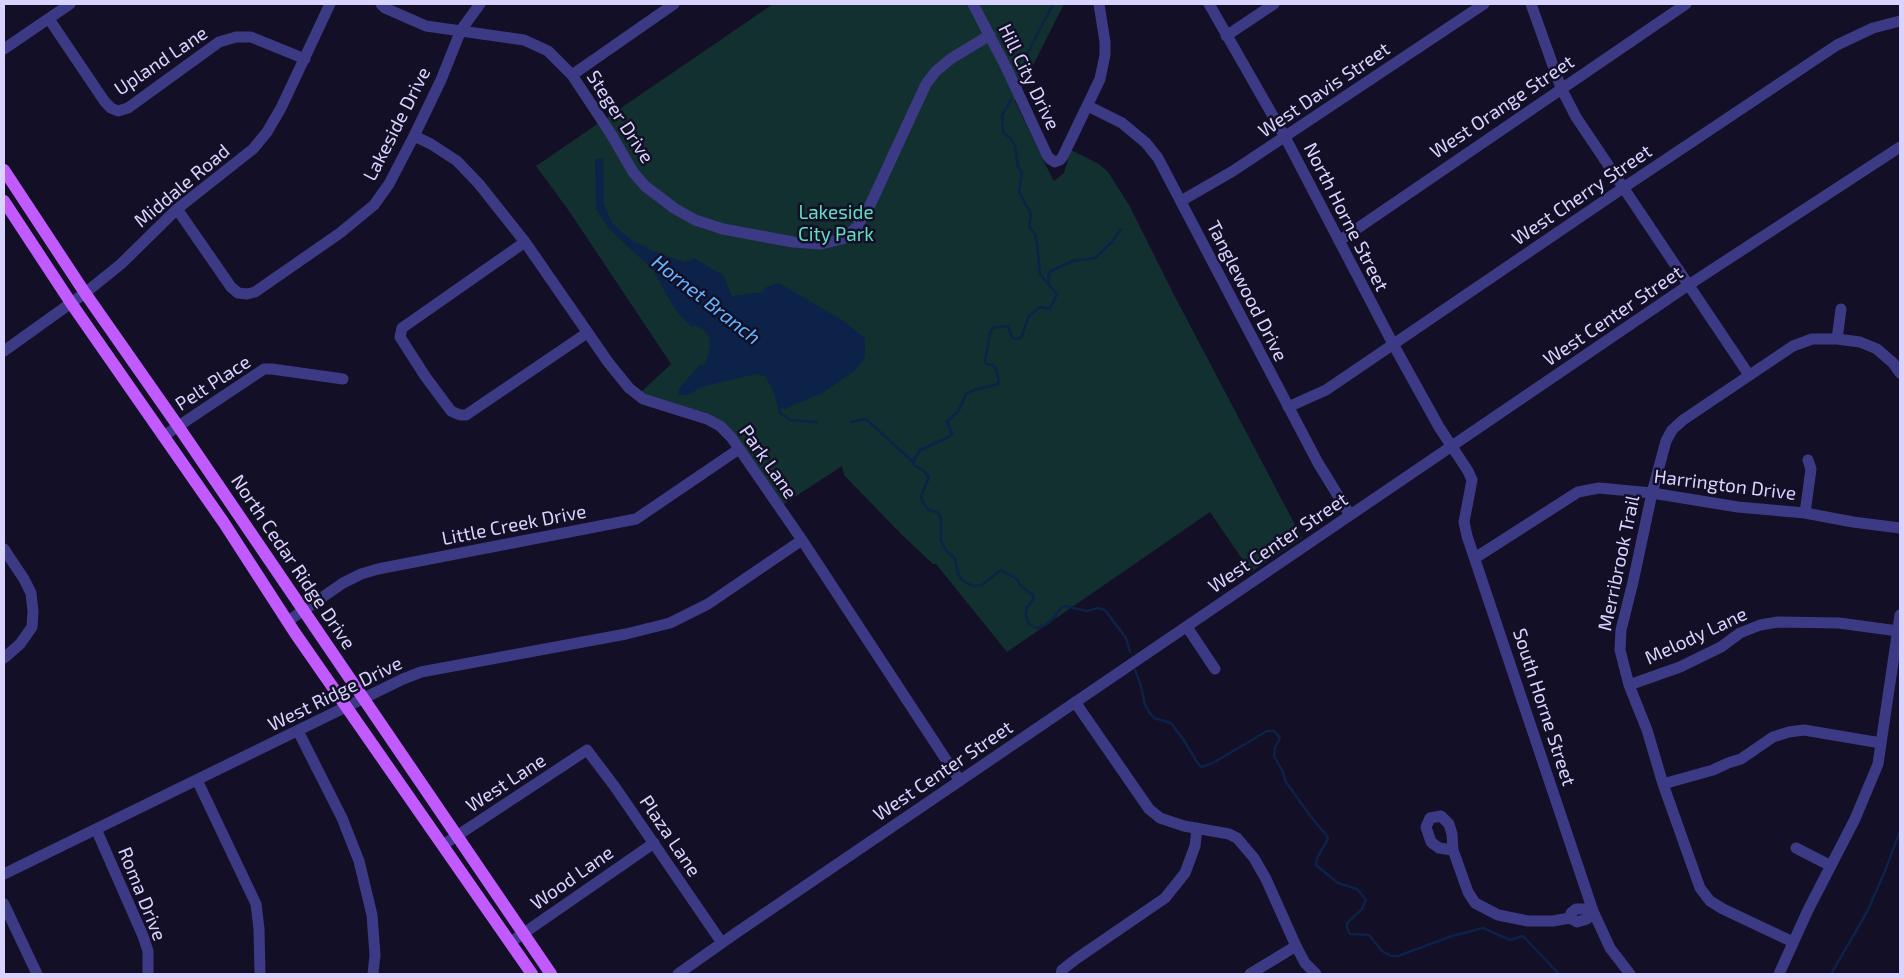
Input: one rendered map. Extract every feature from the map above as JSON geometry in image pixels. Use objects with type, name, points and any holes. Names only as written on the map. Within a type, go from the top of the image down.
[{"type":"main road","name":"North Cedar Ridge Drive","points":[[4,170],[85,293],[178,426],[551,974]]},
{"type":"main road","name":"North Cedar Ridge Drive","points":[[4,201],[165,435],[288,621],[532,974]]},
{"type":"street","points":[[4,49],[70,4]]},
{"type":"street","name":"Middale Road","points":[[4,351],[85,293],[121,264],[177,209],[238,162],[267,132],[281,108],[330,4]]},
{"type":"street","name":"Steger Drive","points":[[381,4],[385,8],[426,26],[524,40],[537,45],[553,55],[572,75],[611,134],[633,172],[645,186],[674,208],[695,220],[723,229],[793,242],[821,244],[842,239],[857,227],[871,203],[926,84],[936,71],[952,58],[990,35]]},
{"type":"street","name":"Lakeside Drive","points":[[177,209],[231,287],[238,293],[247,294],[255,292],[374,205],[389,184],[414,136],[461,30],[480,4]]},
{"type":"street","points":[[572,75],[674,4]]},
{"type":"street","name":"Hill City Drive","points":[[973,4],[990,35],[1046,155],[1050,159],[1055,162],[1063,156],[1088,106]]},
{"type":"street","points":[[1088,106],[1100,79],[1105,55],[1099,4]]},
{"type":"street","name":"North Horne Street","points":[[1209,4],[1285,137],[1393,344],[1452,446]]},
{"type":"street","points":[[1226,36],[1274,4]]},
{"type":"street","name":"West Davis Street","points":[[1181,201],[1218,181],[1484,4]]},
{"type":"street","points":[[1530,4],[1561,88],[1576,118],[1749,376]]},
{"type":"street","name":"West Orange Street","points":[[1339,241],[1686,4]]},
{"type":"street","name":"Upland Lane","points":[[50,18],[105,102],[111,108],[118,111],[128,108],[219,42],[227,39],[252,37],[305,59]]},
{"type":"street","name":"West Cherry Street","points":[[1288,407],[1326,390],[1837,45],[1873,28],[1900,21]]},
{"type":"street","name":"Tanglewood Drive","points":[[1088,106],[1122,123],[1146,143],[1158,158],[1318,463],[1350,515]]},
{"type":"street","name":"Park Lane","points":[[414,136],[431,144],[457,161],[479,184],[525,242],[587,333],[629,388],[642,399],[686,411],[720,426],[731,437],[802,540],[960,781]]},
{"type":"street","name":"West Center Street","points":[[678,974],[691,971],[722,943],[1075,702],[1687,286],[1900,146]]},
{"type":"street","points":[[525,242],[402,328],[400,337],[425,374],[451,411],[466,416],[587,333]]},
{"type":"street","points":[[1837,339],[1842,309]]},
{"type":"street","name":"Merribrook Trail","points":[[1793,942],[1722,908],[1710,901],[1700,888],[1629,685],[1620,650],[1621,630],[1652,493],[1666,441],[1672,430],[1683,420],[1793,346],[1812,339],[1837,339],[1860,342],[1877,349],[1893,363],[1900,373]]},
{"type":"street","name":"Pelt Place","points":[[165,435],[264,369],[342,379]]},
{"type":"street","name":"South Horne Street","points":[[1452,446],[1462,460],[1472,480],[1464,522],[1591,912],[1610,948],[1630,974]]},
{"type":"street","name":"Little Creek Drive","points":[[288,621],[343,583],[361,574],[378,569],[636,519],[739,449]]},
{"type":"street","points":[[1805,513],[1811,469],[1808,460]]},
{"type":"street","name":"Harrington Drive","points":[[1475,558],[1578,492],[1599,488],[1652,493],[1738,507],[1805,513],[1900,528]]},
{"type":"street","name":"West Ridge Drive","points":[[4,874],[403,679],[421,672],[626,634],[670,623],[708,604],[802,540]]},
{"type":"street","points":[[4,549],[31,593],[33,611],[32,627],[20,644],[4,658]]},
{"type":"street","points":[[1779,974],[1872,782],[1882,743],[1900,615]]},
{"type":"street","name":"Melody Lane","points":[[1629,685],[1680,667],[1721,647],[1740,633],[1760,625],[1778,622],[1839,623],[1898,631]]},
{"type":"street","points":[[1187,627],[1215,669]]},
{"type":"street","points":[[1075,702],[1149,809],[1160,818],[1197,828],[1230,834],[1237,838],[1254,858],[1266,878],[1296,946],[1306,963],[1316,974]]},
{"type":"street","points":[[1663,784],[1713,770],[1742,759],[1774,737],[1789,732],[1804,730],[1882,743]]},
{"type":"street","points":[[298,731],[342,818],[359,861],[372,915],[375,955],[373,974]]},
{"type":"street","name":"West Lane","points":[[443,845],[587,750]]},
{"type":"street","name":"Plaza Lane","points":[[587,750],[613,784],[722,943]]},
{"type":"street","points":[[197,780],[256,904],[259,929],[260,974]]},
{"type":"street","points":[[1453,850],[1440,848],[1434,844],[1426,827],[1430,818],[1441,816],[1446,819],[1452,834],[1453,850],[1468,892],[1475,903],[1485,909],[1512,919],[1543,922],[1570,918],[1576,909],[1582,908],[1591,912]]},
{"type":"street","points":[[1060,974],[1076,958],[1165,898],[1185,873],[1195,846],[1197,828]]},
{"type":"street","name":"Roma Drive","points":[[96,829],[143,936],[148,951],[148,974]]},
{"type":"street","name":"Wood Lane","points":[[511,942],[654,844]]},
{"type":"street","points":[[1796,848],[1831,866]]},
{"type":"street","points":[[4,904],[37,974]]},
{"type":"street","points":[[1250,974],[1296,946]]},
{"type":"green space","name":"Lakeside City Park","points":[[773,4],[1064,4],[1015,101],[1054,181],[1064,173],[1071,150],[1099,164],[1108,172],[1129,205],[1173,293],[1302,538],[1251,572],[1210,512],[1007,652],[936,564],[933,564],[901,534],[844,475],[842,466],[781,506],[717,419],[704,412],[652,398],[641,392],[671,364],[569,211],[536,166]]},
{"type":"water","points":[[603,158],[604,204],[612,223],[630,239],[653,251],[684,262],[694,258],[723,275],[732,296],[762,292],[766,287],[779,283],[845,322],[865,338],[865,357],[856,370],[824,392],[785,409],[778,407],[773,391],[765,376],[756,374],[701,387],[688,395],[678,395],[680,387],[700,365],[705,364],[710,346],[709,337],[704,330],[697,326],[691,327],[676,311],[653,270],[609,229],[596,209],[595,160]]},
{"type":"waterway","points":[[1022,86],[1027,54],[1053,4]]},
{"type":"waterway","points":[[913,462],[920,450],[949,437],[952,433],[947,422],[959,410],[966,394],[998,384],[996,369],[993,365],[986,364],[985,362],[990,333],[993,328],[1008,326],[1012,337],[1016,339],[1021,338],[1029,316],[1040,307],[1050,309],[1057,294],[1040,274],[1035,234],[1029,226],[1031,214],[1019,192],[1022,172],[1018,167],[1015,146],[1011,139],[1003,132],[1002,115],[1011,100]]},
{"type":"waterway","points":[[1048,282],[1049,273],[1053,270],[1073,261],[1095,258],[1112,242],[1121,229]]},
{"type":"waterway","name":"Hornet Branch","points":[[779,406],[780,413],[790,420],[817,422]]},
{"type":"waterway","name":"Hornet Branch","points":[[851,422],[866,419],[929,477],[921,496],[928,510],[937,512],[941,518],[941,540],[945,549],[955,559],[958,574],[963,581],[973,586],[982,585],[1001,570],[1017,579],[1021,586],[1033,595],[1033,600],[1027,607],[1026,616],[1029,624],[1036,628],[1044,626],[1052,620],[1060,609],[1065,606],[1087,611],[1098,608],[1105,610],[1126,638],[1130,652]]},
{"type":"waterway","name":"Hornet Branch","points":[[1135,670],[1145,705],[1150,713],[1154,718],[1171,723],[1201,767],[1213,763],[1267,731],[1274,731],[1280,738],[1275,747],[1274,756],[1286,782],[1328,839],[1317,858],[1316,865],[1338,883],[1357,889],[1366,900],[1362,909],[1347,923],[1350,934],[1369,935],[1382,951],[1391,956],[1398,956],[1452,936],[1483,928],[1510,940],[1523,936],[1559,974]]},
{"type":"waterway","points":[[1831,974],[1867,912],[1900,831]]}]
